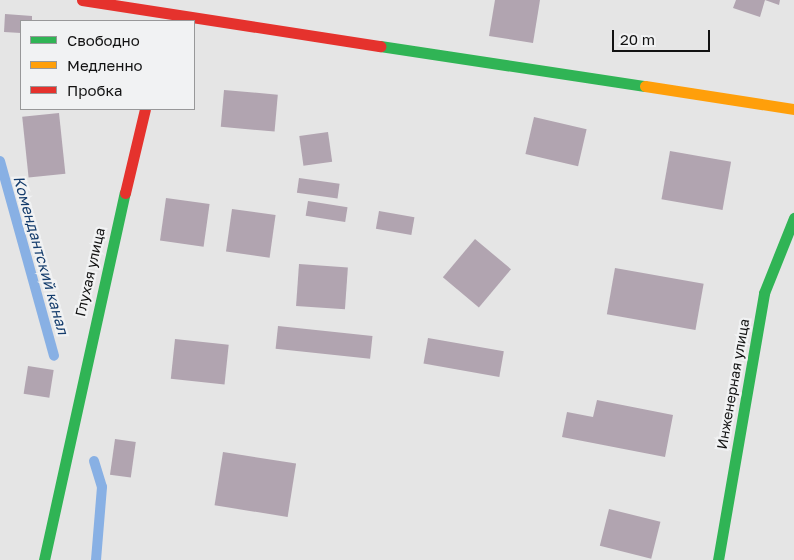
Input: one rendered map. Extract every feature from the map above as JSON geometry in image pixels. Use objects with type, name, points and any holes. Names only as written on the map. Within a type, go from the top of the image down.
[{"type":"street","points":[[82,0],[794,109]]},
{"type":"street","name":"Глухая улица","points":[[44,560],[85,361],[145,110]]},
{"type":"street","name":"Инженерная улица","points":[[718,560],[764,292],[794,218]]},
{"type":"building","points":[[495,0],[540,0],[533,43],[489,36]]},
{"type":"building","points":[[736,0],[765,0],[760,17],[733,8]]},
{"type":"building","points":[[765,0],[780,0],[779,5]]},
{"type":"building","points":[[5,14],[32,16],[32,20],[20,20],[20,33],[4,32]]},
{"type":"building","points":[[224,90],[278,95],[275,132],[221,127]]},
{"type":"building","points":[[59,113],[65,174],[29,178],[22,117]]},
{"type":"building","points":[[534,117],[587,129],[578,166],[525,154]]},
{"type":"building","points":[[328,132],[332,162],[303,166],[299,136]]},
{"type":"building","points":[[670,151],[731,162],[723,210],[661,199]]},
{"type":"building","points":[[299,178],[340,184],[338,199],[297,193]]},
{"type":"building","points":[[166,198],[210,204],[204,247],[160,241]]},
{"type":"building","points":[[308,201],[348,207],[345,222],[306,216]]},
{"type":"building","points":[[232,209],[276,215],[270,258],[226,252]]},
{"type":"building","points":[[379,211],[414,217],[411,235],[376,229]]},
{"type":"building","points":[[475,239],[511,269],[479,308],[443,277]]},
{"type":"building","points":[[299,264],[348,267],[345,309],[296,306]]},
{"type":"building","points":[[615,268],[704,284],[695,330],[607,314]]},
{"type":"building","points":[[278,326],[372,336],[370,359],[276,349]]},
{"type":"building","points":[[428,338],[504,351],[499,377],[423,364]]},
{"type":"building","points":[[175,339],[229,345],[225,384],[171,379]]},
{"type":"building","points":[[28,366],[54,370],[49,398],[24,394]]},
{"type":"building","points":[[597,400],[673,415],[665,457],[562,437],[567,412],[593,417]]},
{"type":"building","points":[[115,439],[136,442],[131,478],[110,475]]},
{"type":"building","points":[[223,452],[296,464],[288,517],[215,505]]},
{"type":"building","points":[[609,509],[660,522],[651,559],[600,546]]},
{"type":"waterway","name":"Комендантский канал","points":[[0,161],[54,356]]},
{"type":"waterway","name":"Комендантский канал","points":[[94,461],[102,487],[96,560]]},
{"type":"traffic: fast","points":[[380,46],[645,86]]},
{"type":"traffic: fast","points":[[44,560],[125,193]]},
{"type":"traffic: fast","points":[[718,560],[764,293],[794,218]]},
{"type":"traffic: slow","points":[[645,86],[794,109]]},
{"type":"traffic: jam","points":[[82,0],[380,46]]},
{"type":"traffic: jam","points":[[125,193],[145,110]]}]
